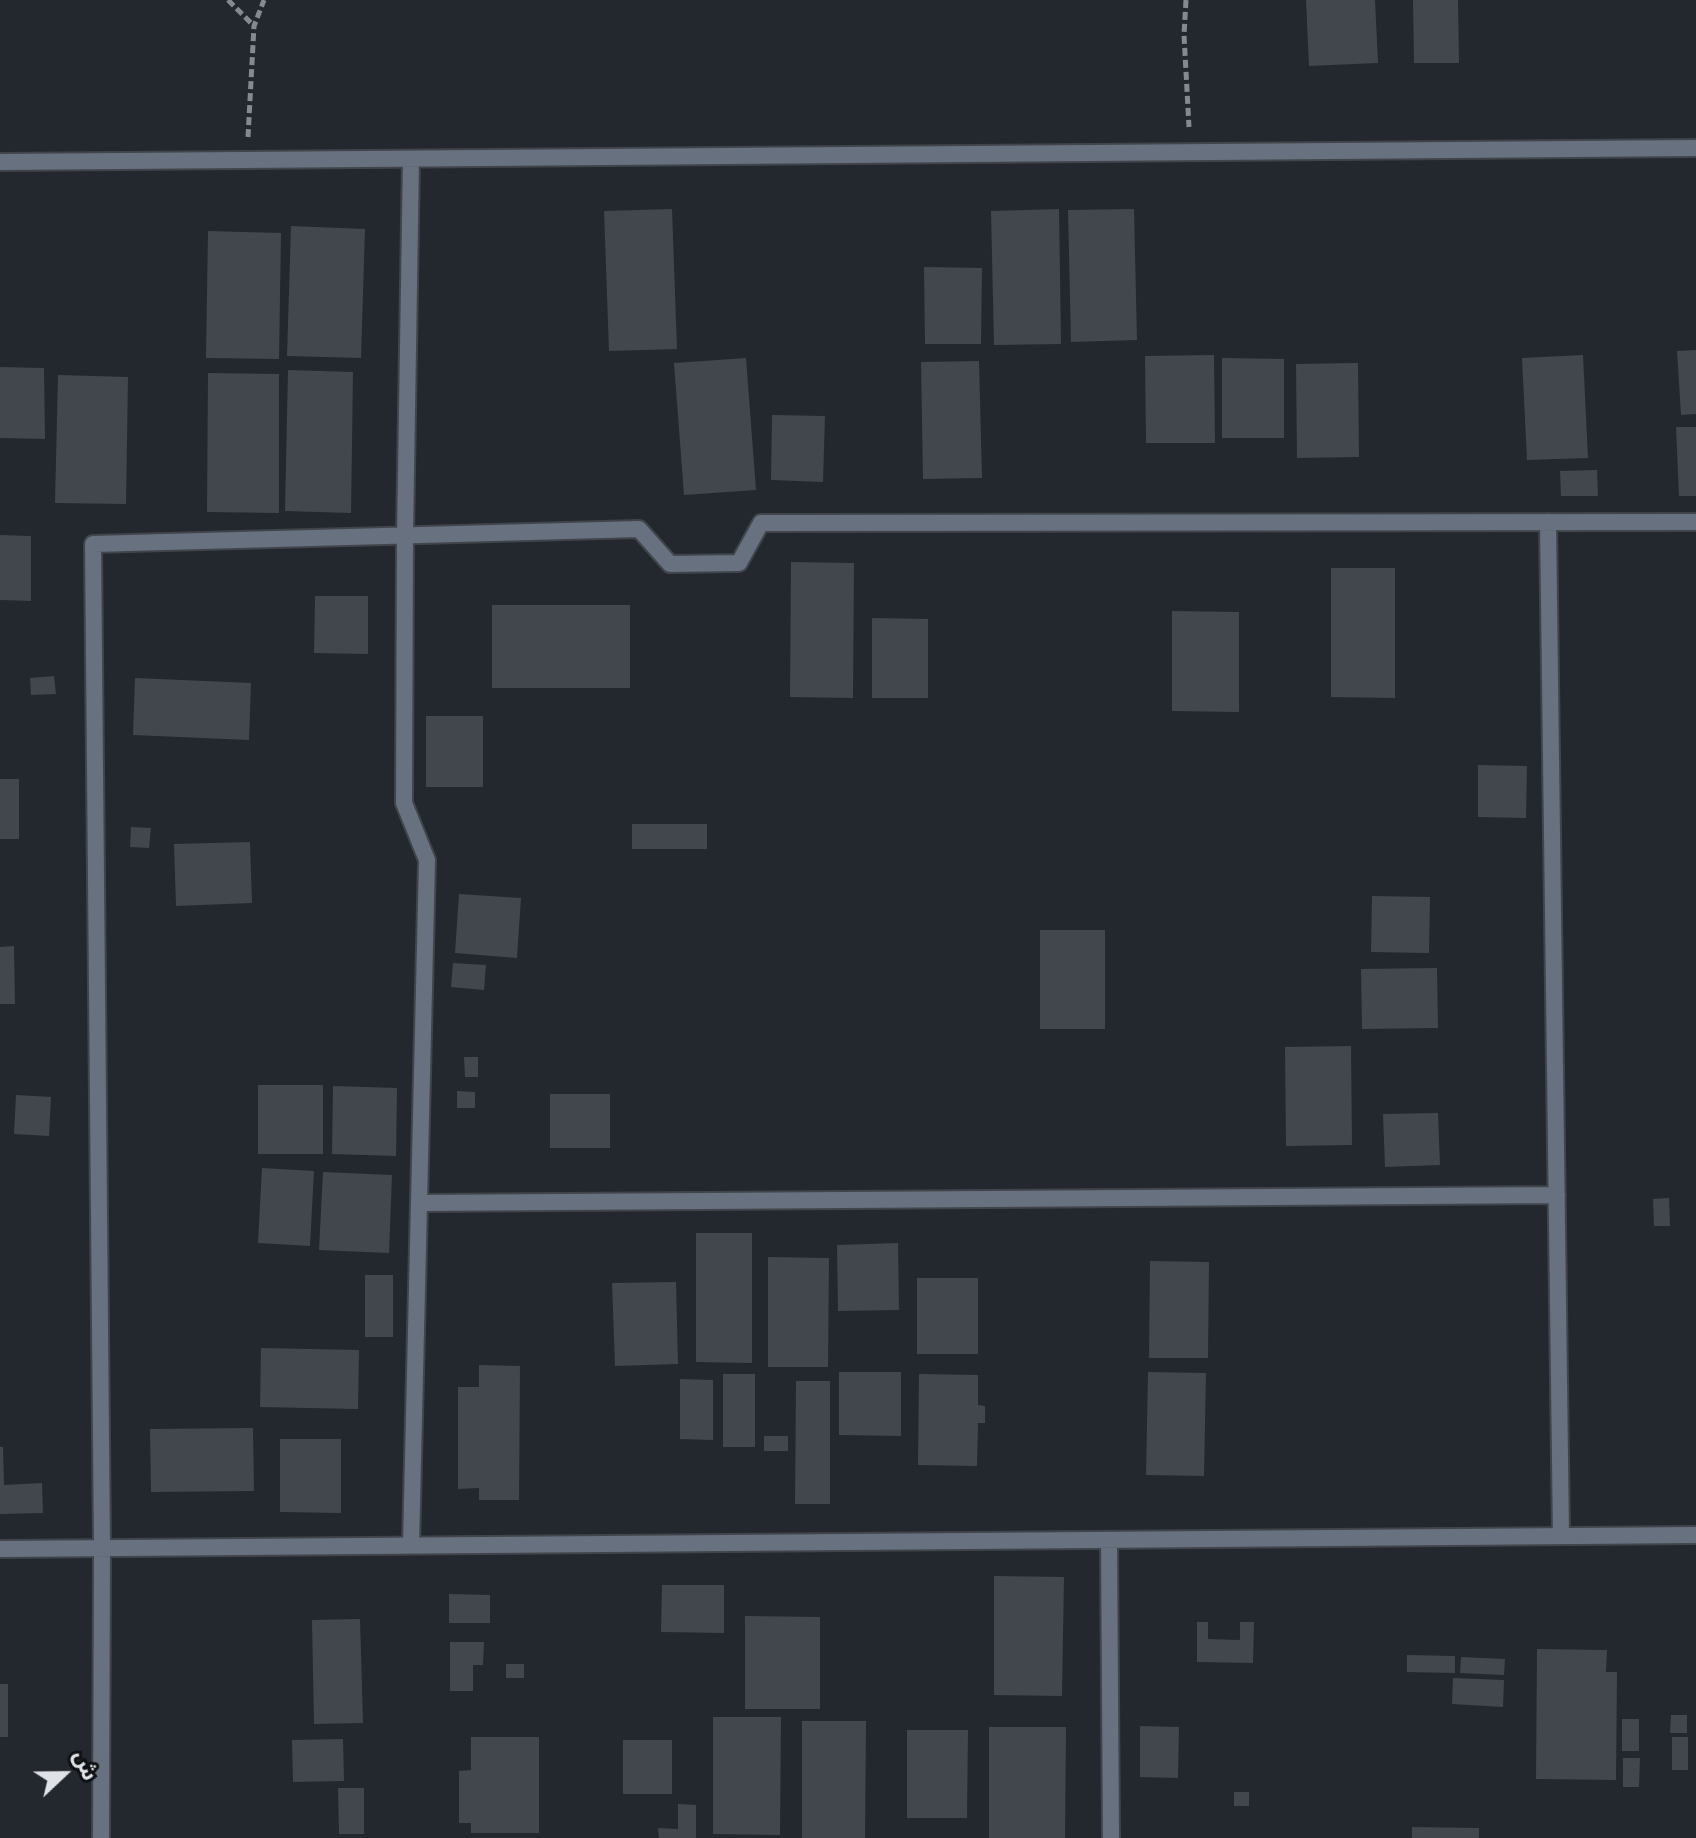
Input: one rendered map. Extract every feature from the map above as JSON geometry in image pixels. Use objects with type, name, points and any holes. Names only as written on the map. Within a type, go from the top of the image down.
[{"type":"street","points":[[0,162],[1696,148]]},
{"type":"street","points":[[411,159],[404,803],[427,860],[411,1545]]},
{"type":"street","points":[[1548,522],[1561,1536]]},
{"type":"street","points":[[101,1838],[102,1548],[93,544],[639,529],[670,564],[739,563],[761,523],[1696,522]]},
{"type":"street","points":[[419,1203],[1557,1195]]},
{"type":"street","points":[[0,1549],[1696,1535]]},
{"type":"street","points":[[1109,1540],[1111,1838]]},
{"type":"path","points":[[228,0],[254,26]]},
{"type":"path","points":[[247,160],[254,26],[264,0]]},
{"type":"path","points":[[1186,0],[1184,35],[1191,152]]},
{"type":"building","points":[[1306,0],[1375,0],[1378,63],[1309,66]]},
{"type":"building","points":[[1413,0],[1458,0],[1459,63],[1414,63]]},
{"type":"building","points":[[672,209],[677,349],[609,351],[604,211]]},
{"type":"building","points":[[1059,209],[1061,344],[994,345],[991,211]]},
{"type":"building","points":[[1134,209],[1137,340],[1071,342],[1068,210]]},
{"type":"building","points":[[291,226],[365,229],[361,358],[287,356]]},
{"type":"building","points":[[208,231],[281,233],[279,359],[206,358]]},
{"type":"building","points":[[924,267],[982,268],[981,344],[925,344]]},
{"type":"building","points":[[1696,350],[1696,414],[1681,415],[1677,351]]},
{"type":"building","points":[[1214,355],[1215,443],[1146,443],[1145,356]]},
{"type":"building","points":[[1583,355],[1588,458],[1527,460],[1522,358]]},
{"type":"building","points":[[746,358],[756,490],[684,495],[674,363]]},
{"type":"building","points":[[1222,358],[1284,359],[1284,438],[1222,438]]},
{"type":"building","points":[[979,361],[982,478],[923,479],[921,362]]},
{"type":"building","points":[[1358,363],[1359,457],[1297,458],[1296,364]]},
{"type":"building","points":[[0,367],[44,368],[45,439],[0,438]]},
{"type":"building","points":[[288,370],[353,372],[351,513],[285,511]]},
{"type":"building","points":[[208,373],[279,374],[279,513],[207,512]]},
{"type":"building","points":[[58,375],[128,377],[126,504],[55,503]]},
{"type":"building","points":[[772,415],[825,416],[823,482],[771,480]]},
{"type":"building","points":[[1676,427],[1696,427],[1696,496],[1679,496]]},
{"type":"building","points":[[1597,470],[1598,496],[1561,496],[1560,471]]},
{"type":"building","points":[[0,535],[31,536],[31,601],[0,600]]},
{"type":"building","points":[[791,562],[854,563],[853,698],[790,697]]},
{"type":"building","points":[[1331,568],[1395,568],[1395,698],[1331,697]]},
{"type":"building","points":[[315,596],[368,596],[368,654],[314,653]]},
{"type":"building","points":[[492,605],[630,605],[630,688],[492,688]]},
{"type":"building","points":[[1172,611],[1239,612],[1239,712],[1172,711]]},
{"type":"building","points":[[872,618],[928,619],[928,698],[872,698]]},
{"type":"building","points":[[54,676],[56,694],[31,695],[30,678]]},
{"type":"building","points":[[135,678],[251,683],[249,740],[133,735]]},
{"type":"building","points":[[426,716],[483,716],[483,787],[426,787]]},
{"type":"building","points":[[1478,765],[1527,766],[1526,818],[1478,817]]},
{"type":"building","points":[[0,779],[19,779],[19,839],[0,839]]},
{"type":"building","points":[[632,824],[707,824],[707,849],[632,849]]},
{"type":"building","points":[[131,827],[151,828],[149,848],[130,847]]},
{"type":"building","points":[[250,842],[252,903],[176,906],[174,844]]},
{"type":"building","points":[[459,894],[521,898],[517,958],[455,953]]},
{"type":"building","points":[[1372,896],[1430,897],[1429,953],[1371,952]]},
{"type":"building","points":[[1040,930],[1105,930],[1105,1029],[1040,1029]]},
{"type":"building","points":[[14,946],[15,1004],[0,1004],[0,947]]},
{"type":"building","points":[[453,963],[486,965],[484,990],[451,987]]},
{"type":"building","points":[[1437,968],[1438,1028],[1362,1029],[1361,969]]},
{"type":"building","points":[[1351,1046],[1352,1145],[1286,1146],[1285,1047]]},
{"type":"building","points":[[464,1057],[478,1057],[478,1077],[465,1077]]},
{"type":"building","points":[[258,1085],[323,1085],[323,1154],[258,1154]]},
{"type":"building","points":[[333,1086],[397,1088],[396,1156],[332,1154]]},
{"type":"building","points":[[457,1091],[475,1092],[475,1108],[457,1108]]},
{"type":"building","points":[[550,1094],[610,1094],[610,1148],[550,1148]]},
{"type":"building","points":[[16,1095],[51,1097],[49,1136],[14,1134]]},
{"type":"building","points":[[1438,1113],[1440,1165],[1385,1167],[1383,1114]]},
{"type":"building","points":[[262,1168],[314,1171],[310,1246],[258,1243]]},
{"type":"building","points":[[323,1172],[392,1175],[389,1253],[319,1250]]},
{"type":"building","points":[[1669,1198],[1670,1226],[1654,1226],[1653,1199]]},
{"type":"building","points":[[696,1233],[752,1233],[752,1363],[696,1362]]},
{"type":"building","points":[[898,1243],[899,1310],[838,1311],[837,1245]]},
{"type":"building","points":[[768,1257],[829,1258],[828,1367],[768,1367]]},
{"type":"building","points":[[1150,1261],[1209,1262],[1208,1358],[1149,1358]]},
{"type":"building","points":[[365,1275],[393,1275],[393,1337],[365,1337]]},
{"type":"building","points":[[917,1278],[978,1278],[978,1354],[917,1354]]},
{"type":"building","points":[[676,1282],[678,1364],[615,1366],[612,1283]]},
{"type":"building","points":[[261,1348],[359,1350],[358,1409],[260,1407]]},
{"type":"building","points":[[479,1365],[520,1366],[519,1500],[479,1500],[479,1488],[458,1489],[458,1387],[479,1387]]},
{"type":"building","points":[[839,1372],[901,1372],[901,1436],[839,1435]]},
{"type":"building","points":[[1148,1372],[1206,1373],[1204,1476],[1146,1475]]},
{"type":"building","points":[[723,1374],[755,1374],[755,1447],[723,1447]]},
{"type":"building","points":[[919,1374],[978,1375],[978,1405],[985,1406],[985,1423],[978,1423],[977,1466],[918,1465]]},
{"type":"building","points":[[680,1379],[713,1380],[713,1440],[680,1439]]},
{"type":"building","points":[[796,1381],[830,1381],[830,1504],[795,1504]]},
{"type":"building","points":[[253,1428],[254,1491],[151,1492],[150,1429]]},
{"type":"building","points":[[764,1436],[788,1436],[788,1451],[764,1451]]},
{"type":"building","points":[[280,1439],[341,1439],[341,1513],[280,1512]]},
{"type":"building","points":[[0,1447],[3,1447],[4,1485],[42,1483],[43,1513],[0,1514]]},
{"type":"building","points":[[994,1576],[1064,1577],[1062,1696],[994,1695]]},
{"type":"building","points":[[662,1585],[724,1585],[724,1633],[661,1632]]},
{"type":"building","points":[[449,1594],[490,1595],[490,1623],[449,1623]]},
{"type":"building","points":[[745,1616],[820,1617],[820,1709],[745,1709]]},
{"type":"building","points":[[360,1619],[363,1723],[314,1724],[312,1620]]},
{"type":"building","points":[[1197,1622],[1208,1622],[1208,1639],[1240,1640],[1240,1622],[1254,1622],[1253,1663],[1197,1662]]},
{"type":"building","points":[[450,1642],[484,1642],[483,1665],[473,1665],[473,1691],[450,1691]]},
{"type":"building","points":[[1537,1649],[1607,1650],[1606,1672],[1617,1672],[1616,1780],[1536,1779]]},
{"type":"building","points":[[1407,1655],[1455,1656],[1455,1673],[1407,1672]]},
{"type":"building","points":[[1461,1657],[1505,1659],[1504,1675],[1460,1673]]},
{"type":"building","points":[[506,1664],[524,1664],[524,1678],[506,1678]]},
{"type":"building","points":[[1453,1678],[1504,1680],[1503,1707],[1452,1704]]},
{"type":"building","points":[[0,1684],[8,1684],[8,1737],[0,1737]]},
{"type":"building","points":[[1671,1715],[1687,1715],[1687,1733],[1670,1733]]},
{"type":"building","points":[[713,1717],[781,1717],[780,1835],[713,1834]]},
{"type":"building","points":[[1622,1719],[1639,1719],[1639,1751],[1622,1751]]},
{"type":"building","points":[[802,1721],[866,1721],[865,1838],[802,1838]]},
{"type":"building","points":[[1140,1726],[1179,1727],[1178,1778],[1140,1777]]},
{"type":"building","points":[[989,1727],[1066,1727],[1065,1838],[989,1838]]},
{"type":"building","points":[[907,1730],[968,1730],[967,1818],[907,1818]]},
{"type":"building","points":[[471,1737],[539,1737],[539,1833],[471,1833],[471,1823],[459,1823],[459,1771],[471,1770]]},
{"type":"building","points":[[1672,1737],[1688,1737],[1688,1770],[1672,1770]]},
{"type":"building","points":[[343,1739],[344,1781],[293,1782],[292,1740]]},
{"type":"building","points":[[623,1740],[672,1740],[672,1794],[623,1794]]},
{"type":"building","points":[[1623,1758],[1640,1758],[1639,1787],[1623,1787]]},
{"type":"building","points":[[338,1788],[364,1788],[364,1834],[339,1834]]},
{"type":"building","points":[[1234,1792],[1249,1792],[1249,1806],[1234,1806]]},
{"type":"building","points":[[678,1804],[696,1805],[696,1838],[659,1838],[658,1828],[678,1829]]},
{"type":"building","points":[[1412,1827],[1479,1828],[1479,1838],[1412,1838]]}]
